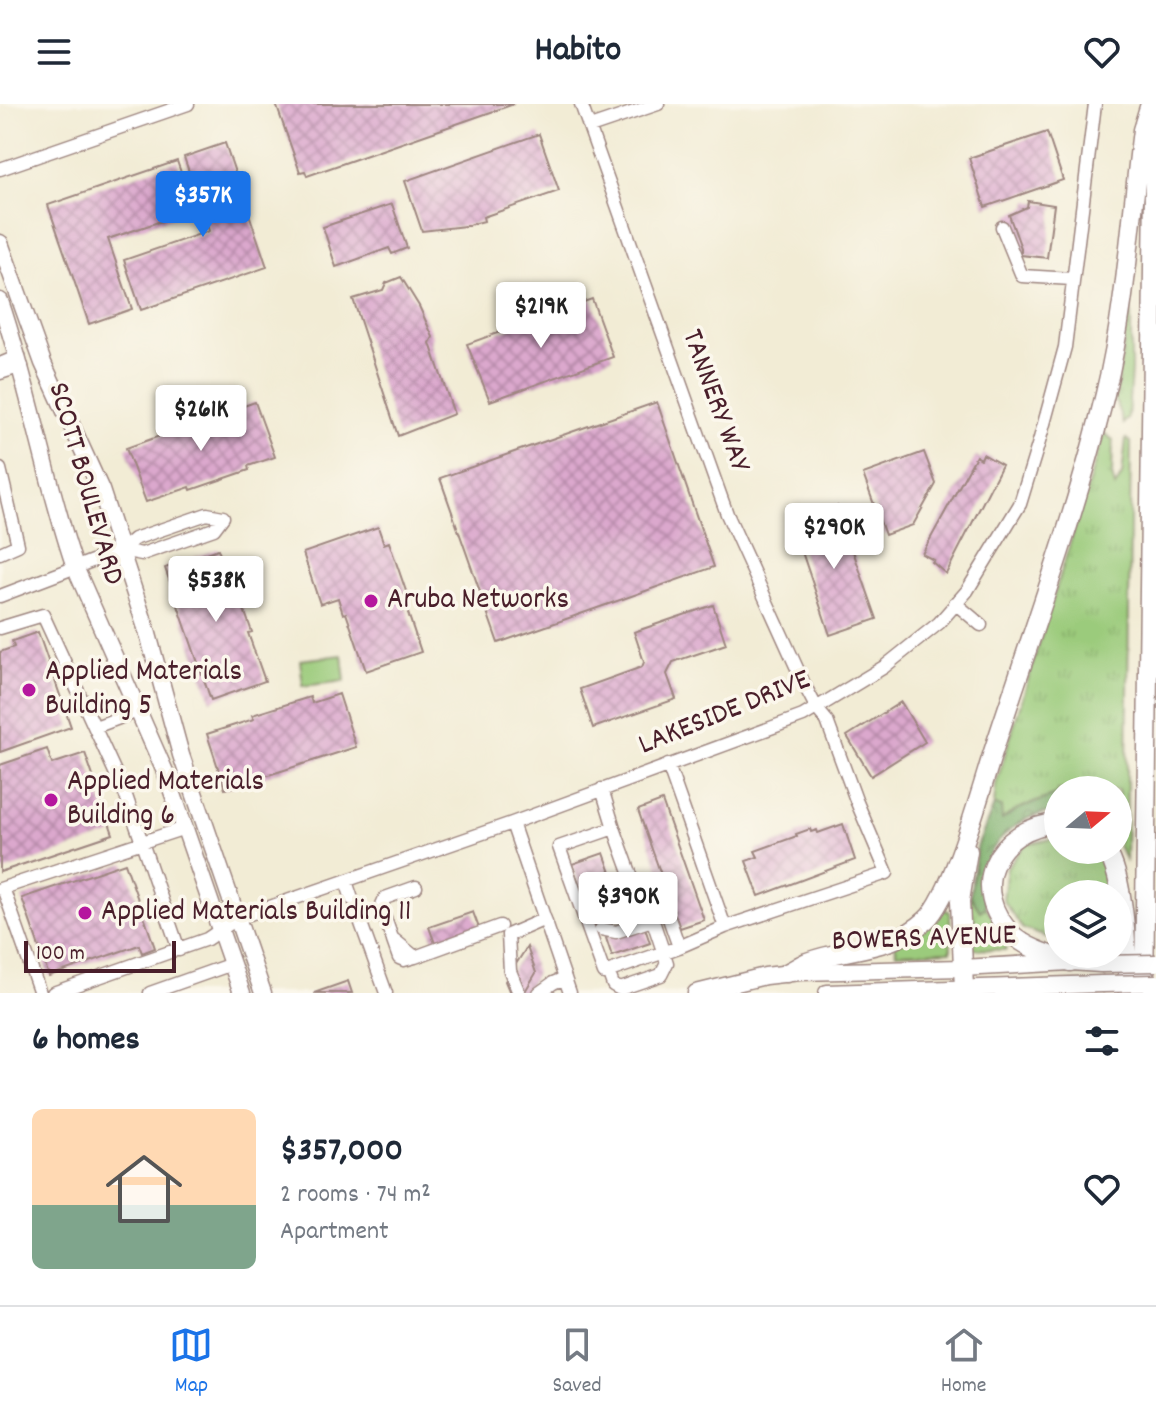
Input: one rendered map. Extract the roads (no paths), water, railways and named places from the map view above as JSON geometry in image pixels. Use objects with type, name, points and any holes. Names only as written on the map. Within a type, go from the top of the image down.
[{"type":"highway","points":[[786,973],[807,962],[892,941],[910,933],[928,918],[943,894],[975,808],[1105,393],[1118,331],[1142,130],[1152,104]]},
{"type":"highway","points":[[1144,993],[1152,104]]},
{"type":"highway","points":[[964,988],[960,901],[975,808]]},
{"type":"highway","points":[[1044,826],[1027,830],[1007,843],[996,859],[991,890],[997,915],[1014,937],[1044,953]]},
{"type":"highway","points":[[1112,864],[1122,911],[1128,993]]},
{"type":"main road","name":"SCOTT BOULEVARD","points":[[0,243],[43,363],[101,490],[181,755],[263,993]]},
{"type":"main road","name":"SCOTT BOULEVARD","points":[[0,301],[20,361],[64,536],[166,774],[242,993]]},
{"type":"main road","name":"BOWERS AVENUE","points":[[696,993],[786,973],[1044,963]]},
{"type":"main road","name":"BOWERS AVENUE","points":[[1132,963],[1156,963]]},
{"type":"main road","name":"BOWERS AVENUE","points":[[827,993],[1156,983]]},
{"type":"street","points":[[0,169],[188,104]]},
{"type":"street","name":"TANNERY WAY","points":[[581,104],[727,514],[817,709],[827,721],[887,873],[725,927]]},
{"type":"street","points":[[590,127],[658,104]]},
{"type":"street","name":"LAKESIDE DRIVE","points":[[53,993],[207,939],[238,918],[512,823],[817,709],[884,667],[939,623],[989,557],[1020,504],[1065,347],[1095,104]]},
{"type":"street","points":[[1002,227],[1022,276],[1072,279]]},
{"type":"street","points":[[0,364],[20,361]]},
{"type":"street","points":[[0,373],[20,361]]},
{"type":"street","points":[[0,469],[18,545],[0,553]]},
{"type":"street","points":[[0,596],[121,550],[134,539],[207,514],[223,517],[214,529],[142,554],[121,550]]},
{"type":"street","points":[[955,603],[981,625]]},
{"type":"street","points":[[0,628],[43,615],[126,796],[179,950]]},
{"type":"street","points":[[95,727],[138,711]]},
{"type":"street","points":[[614,828],[559,847],[604,973],[725,927],[668,765]]},
{"type":"street","points":[[602,789],[645,914],[665,907],[679,947]]},
{"type":"street","points":[[512,823],[570,993]]},
{"type":"street","points":[[40,993],[1,889],[185,828]]},
{"type":"street","points":[[346,881],[352,899]]},
{"type":"street","points":[[416,887],[385,898],[381,907],[399,958],[415,957],[500,926]]},
{"type":"street","points":[[585,918],[640,899]]},
{"type":"street","points":[[358,915],[386,993]]},
{"type":"street","points":[[519,993],[510,971],[508,935],[545,919]]},
{"type":"street","points":[[601,929],[616,932],[649,921],[654,924],[667,963],[661,975],[620,989],[613,985],[608,971]]},
{"type":"street","points":[[150,993],[232,964]]},
{"type":"street","points":[[193,978],[198,993]]},
{"type":"street","points":[[539,993],[565,978]]},
{"type":"place","name":"Aruba Networks","points":[[371,601]]},
{"type":"place","name":"Applied Materials Building 5","points":[[29,690]]},
{"type":"place","name":"Applied Materials Building 6","points":[[51,800]]},
{"type":"place","name":"Applied Materials Building 11","points":[[85,913]]}]
